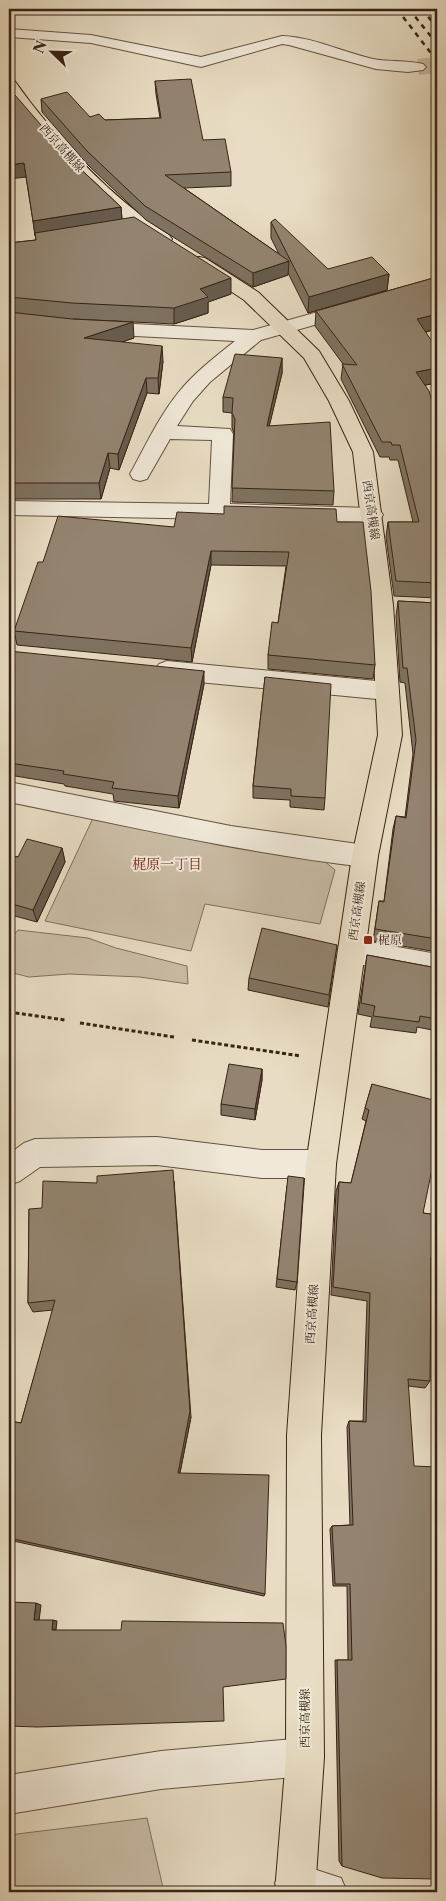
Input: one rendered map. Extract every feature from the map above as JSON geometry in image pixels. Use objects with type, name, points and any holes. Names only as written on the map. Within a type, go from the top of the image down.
[{"type":"main road","name":"西京高槻線","points":[[9,82],[18,97],[130,226],[251,296],[312,355],[339,401],[363,452],[372,515],[391,606],[388,691],[390,735],[365,856],[321,1164],[304,1435],[306,1889]]},
{"type":"street","points":[[9,33],[91,39],[201,62],[282,40],[293,40],[380,64],[406,68],[418,67]]},
{"type":"street","points":[[74,327],[254,336],[366,304]]},
{"type":"street","points":[[140,474],[178,406],[211,371],[254,336]]},
{"type":"street","points":[[164,432],[223,434],[219,511]]},
{"type":"street","points":[[9,508],[372,515]]},
{"type":"street","points":[[149,668],[388,691]]},
{"type":"street","points":[[9,792],[250,840],[320,852],[365,856]]},
{"type":"street","points":[[352,951],[437,966]]},
{"type":"street","points":[[9,1171],[35,1153],[157,1151],[262,1164],[321,1164]]},
{"type":"street","points":[[9,1795],[161,1770],[305,1757]]},
{"type":"path","points":[[9,1012],[65,1020]]},
{"type":"path","points":[[80,1023],[174,1037]]},
{"type":"path","points":[[192,1040],[336,1061]]},
{"type":"shaded area","points":[[93,818],[323,860],[335,870],[320,924],[205,904],[191,951],[45,921]]},
{"type":"shaded area","points":[[18,930],[88,938],[116,948],[187,966],[188,984],[140,977],[69,974],[29,977],[9,972],[9,940]]},
{"type":"shaded area","points":[[147,1818],[164,1892],[9,1892],[9,1835]]},
{"type":"building","points":[[191,79],[203,140],[225,139],[231,172],[165,175],[289,261],[253,273],[145,206],[87,151],[41,99],[67,92],[90,117],[99,114],[105,120],[161,118],[155,81]]},
{"type":"building","points":[[15,95],[72,161],[121,207],[33,221],[24,163],[9,165],[9,96]]},
{"type":"building","points":[[134,217],[231,278],[200,289],[208,297],[174,308],[72,303],[9,297],[9,243],[36,240],[35,233]]},
{"type":"building","points":[[275,219],[328,269],[372,257],[389,274],[309,297],[271,222]]},
{"type":"building","points":[[437,277],[437,314],[417,319],[437,349],[437,368],[416,372],[429,391],[437,421],[437,583],[396,581],[388,522],[419,522],[400,445],[382,442],[342,364],[357,365],[316,311]]},
{"type":"building","points":[[9,312],[72,319],[133,322],[84,338],[162,346],[158,378],[146,378],[118,454],[108,453],[99,483],[9,483]]},
{"type":"building","points":[[235,354],[282,358],[267,426],[330,422],[334,491],[232,488],[235,419],[232,413],[233,398],[223,397]]},
{"type":"building","points":[[224,506],[336,509],[337,522],[363,522],[371,591],[375,665],[268,655],[272,622],[278,623],[289,552],[211,551],[191,648],[14,631],[38,562],[43,562],[58,516],[174,527],[177,512],[224,514]]},
{"type":"building","points":[[398,601],[437,603],[437,939],[375,929],[379,901],[384,902],[396,816],[406,818],[416,740],[407,668],[403,668]]},
{"type":"building","points":[[9,651],[204,671],[178,796],[112,788],[114,782],[63,774],[64,771],[9,763]]},
{"type":"building","points":[[265,677],[331,684],[325,798],[291,796],[291,789],[253,786]]},
{"type":"building","points":[[27,839],[62,848],[33,910],[9,903],[9,856],[18,857]]},
{"type":"building","points":[[262,928],[337,945],[329,995],[249,978]]},
{"type":"building","points":[[367,955],[437,968],[437,1019],[420,1016],[419,1022],[373,1016],[375,1006],[361,1003]]},
{"type":"building","points":[[229,1064],[262,1069],[255,1109],[221,1104]]},
{"type":"building","points":[[372,1084],[437,1101],[437,1145],[423,1213],[437,1215],[437,1258],[431,1257],[430,1381],[408,1379],[414,1466],[437,1467],[437,1879],[382,1878],[342,1866],[337,1660],[352,1660],[350,1584],[335,1584],[332,1526],[353,1525],[349,1421],[366,1422],[370,1293],[333,1287],[339,1182],[351,1183],[369,1110],[365,1108]]},
{"type":"building","points":[[173,1170],[190,1411],[178,1473],[269,1475],[265,1594],[9,1538],[9,1421],[21,1423],[55,1300],[28,1303],[29,1209],[42,1208],[43,1181],[97,1183],[97,1176]]},
{"type":"building","points":[[288,1176],[304,1178],[297,1282],[277,1279]]},
{"type":"building","points":[[9,1602],[36,1603],[34,1620],[53,1620],[52,1630],[121,1630],[122,1621],[283,1623],[286,1646],[286,1679],[223,1687],[224,1721],[37,1727],[9,1726]]},
{"type":"tunnel","points":[[418,67],[437,65]]},
{"type":"railway","points":[[397,9],[437,61]]},
{"type":"railway","points":[[409,9],[437,44]]},
{"type":"railway","points":[[422,9],[437,28]]},
{"type":"railway","points":[[434,9],[437,13]]},
{"type":"place","name":"梶原","points":[[368,940]]},
{"type":"district","name":"梶原一丁目","points":[[167,864]]}]
